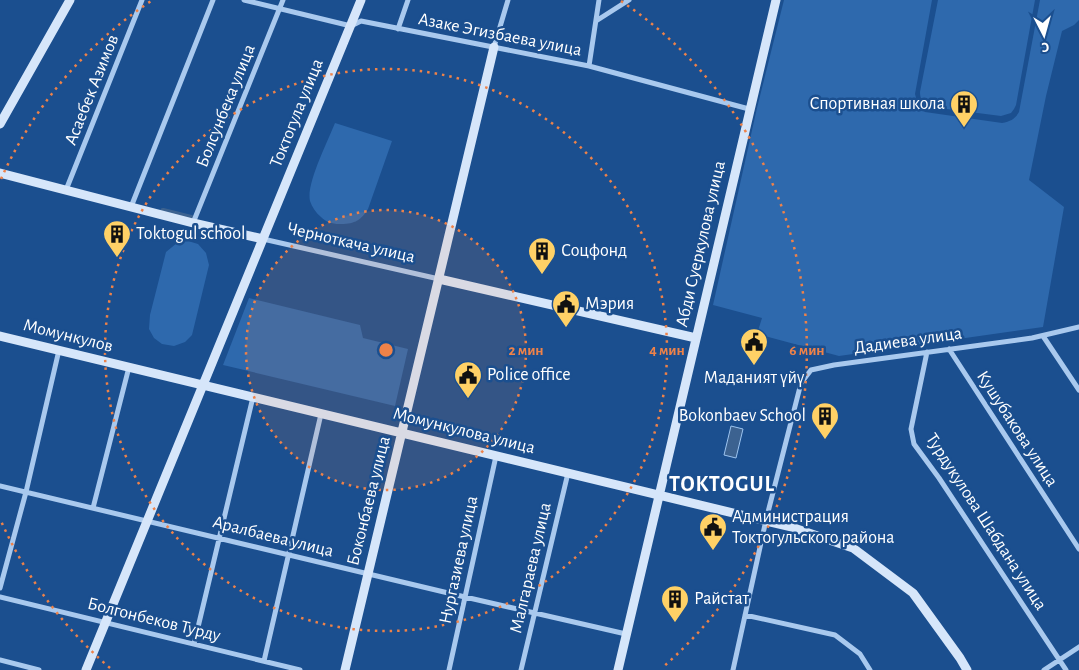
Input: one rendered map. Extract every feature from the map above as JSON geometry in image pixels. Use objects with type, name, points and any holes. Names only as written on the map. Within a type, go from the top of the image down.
[{"type":"street","points":[[0,124],[70,0]]},
{"type":"street","name":"Асаебек Азимов","points":[[66,190],[142,0]]},
{"type":"street","points":[[130,206],[213,0]]},
{"type":"street","name":"Азаке Эгизбаева улица","points":[[244,0],[351,26],[361,21],[589,66],[750,109]]},
{"type":"street","name":"Болсунбека улица","points":[[193,223],[284,0]]},
{"type":"street","name":"Токтогула улица","points":[[86,670],[361,0]]},
{"type":"street","points":[[398,29],[408,0]]},
{"type":"street","points":[[494,47],[508,0]]},
{"type":"street","points":[[589,66],[599,0]]},
{"type":"street","points":[[596,21],[629,0]]},
{"type":"street","name":"Абди Суеркулова улица","points":[[618,670],[776,0]]},
{"type":"street","name":"Боконбаева улица","points":[[345,670],[494,47]]},
{"type":"street","name":"Черноткача улица","points":[[0,173],[193,223],[696,338]]},
{"type":"street","name":"Дадиева улица","points":[[733,670],[766,520],[801,383],[811,370],[834,365],[1032,338],[1079,327]]},
{"type":"street","name":"Момункулов","points":[[0,336],[129,367]]},
{"type":"street","points":[[1043,336],[1079,390]]},
{"type":"street","name":"Кушубакова улица","points":[[949,349],[1079,549]]},
{"type":"street","points":[[0,588],[26,492],[59,350]]},
{"type":"street","name":"Турдукулова Шабдана улица","points":[[927,352],[911,429],[914,444],[939,478],[1066,670]]},
{"type":"street","points":[[93,508],[129,367]]},
{"type":"street","name":"Момункулова улица","points":[[129,367],[766,520],[853,548],[913,593],[967,670]]},
{"type":"street","points":[[194,644],[253,397]]},
{"type":"street","points":[[264,661],[321,414]]},
{"type":"street","name":"Нургазиева улица","points":[[449,670],[496,456]]},
{"type":"street","name":"Малгараева улица","points":[[521,670],[568,473]]},
{"type":"street","name":"Аралбаева улица","points":[[0,486],[465,598],[626,634]]},
{"type":"street","name":"Болгонбеков Турду","points":[[0,597],[300,670]]},
{"type":"street","points":[[745,615],[835,636],[860,654],[870,670]]},
{"type":"street","points":[[1044,670],[1079,647]]},
{"type":"street","points":[[0,660],[39,670]]},
{"type":"shaded area","points":[[784,0],[932,0],[915,94],[921,108],[925,112],[1002,123],[1012,119],[1019,112],[1040,0],[1079,0],[1079,20],[1062,31],[1046,96],[1029,180],[1064,207],[1043,327],[839,356],[757,334],[762,318],[713,305],[757,108]]},
{"type":"shaded area","points":[[938,0],[1035,0],[1016,105],[1011,113],[1001,116],[931,107],[922,101],[920,92]]},
{"type":"shaded area","points":[[335,123],[392,141],[368,209],[356,221],[339,224],[325,220],[316,212],[310,201],[311,184],[314,174]]},
{"type":"shaded area","points":[[188,241],[198,244],[206,253],[209,265],[192,335],[185,342],[174,346],[162,344],[154,338],[149,329],[150,315],[166,252],[177,243]]},
{"type":"shaded area","points":[[249,298],[360,325],[363,338],[408,349],[395,406],[223,365]]},
{"type":"shaded area","points":[[731,426],[743,429],[736,458],[724,455]]},
{"type":"waterway","points":[[163,211],[191,218]]},
{"type":"place","name":"Спортивная школа","points":[[964,128]]},
{"type":"place","name":"Toktogul school","points":[[117,258]]},
{"type":"place","name":"Соцфонд","points":[[542,275]]},
{"type":"place","name":"Мэрия","points":[[566,328]]},
{"type":"place","name":"Маданият үйү","points":[[754,366]]},
{"type":"place","name":"Police office","points":[[468,399]]},
{"type":"place","name":"Bokonbaev School","points":[[825,440]]},
{"type":"place","name":"Администрация Токтогульского района","points":[[713,551]]},
{"type":"place","name":"Райстат","points":[[675,623]]},
{"type":"district","name":"TOKTOGUL","points":[[722,484]]}]
